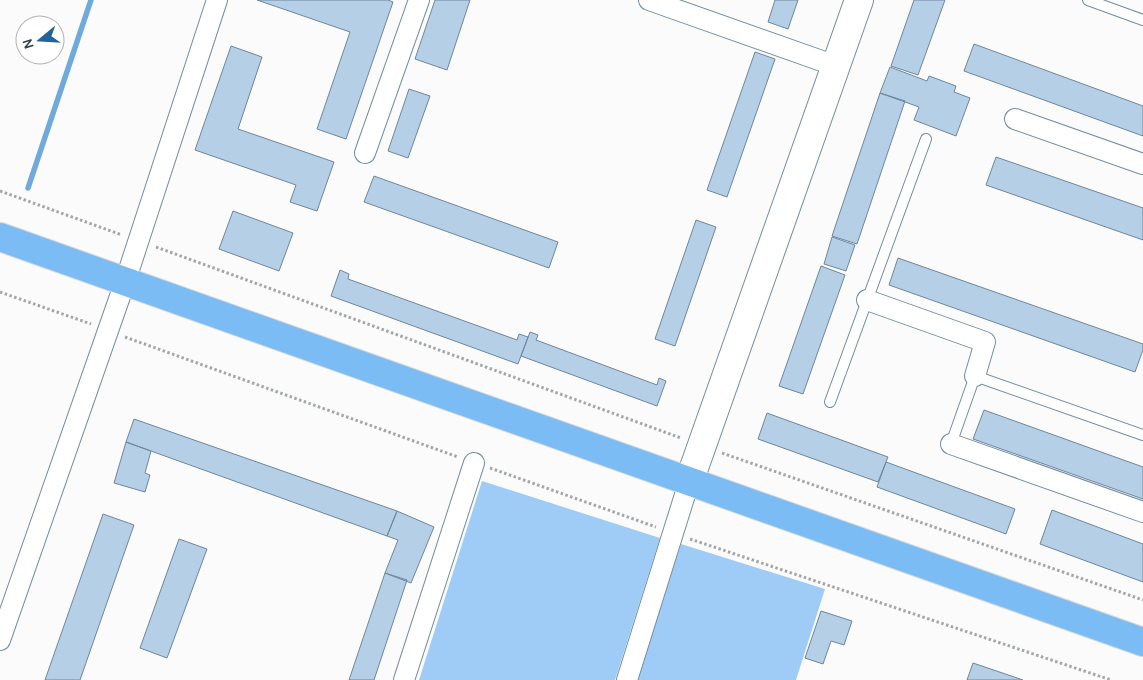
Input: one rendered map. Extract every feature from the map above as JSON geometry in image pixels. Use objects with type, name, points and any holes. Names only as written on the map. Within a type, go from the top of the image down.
[{"type":"highway","points":[[0,238],[1143,642]]},
{"type":"street","points":[[0,640],[139,241],[217,0]]},
{"type":"street","points":[[365,153],[419,0]]},
{"type":"street","points":[[649,0],[836,66]]},
{"type":"street","points":[[627,680],[701,446],[859,0]]},
{"type":"street","points":[[1015,119],[1143,164]]},
{"type":"street","points":[[867,300],[985,342],[974,376]]},
{"type":"street","points":[[951,444],[1143,512]]},
{"type":"street","points":[[404,680],[474,463]]},
{"type":"lane","points":[[1088,0],[1143,20]]},
{"type":"lane","points":[[830,402],[926,139]]},
{"type":"lane","points":[[951,444],[974,376],[1142,431]]},
{"type":"path","points":[[0,191],[701,446],[1143,600]]},
{"type":"path","points":[[0,292],[673,533],[1111,680]]},
{"type":"shaded area","points":[[482,481],[660,538],[615,680],[419,680]]},
{"type":"shaded area","points":[[681,544],[825,589],[796,680],[637,680]]},
{"type":"building","points":[[257,0],[388,0],[393,2],[346,139],[317,129],[350,32]]},
{"type":"building","points":[[435,0],[470,0],[447,70],[415,59]]},
{"type":"building","points":[[775,0],[798,0],[788,29],[768,22]]},
{"type":"building","points":[[914,0],[945,0],[918,75],[891,66]]},
{"type":"building","points":[[974,44],[1143,106],[1143,136],[964,71]]},
{"type":"building","points":[[231,46],[262,57],[238,129],[334,162],[317,211],[290,202],[296,185],[195,150]]},
{"type":"building","points":[[755,52],[775,59],[727,197],[707,190]]},
{"type":"building","points":[[890,67],[927,81],[929,76],[956,86],[954,92],[970,98],[956,136],[914,120],[919,107],[880,93]]},
{"type":"building","points":[[409,89],[430,96],[408,158],[388,151]]},
{"type":"building","points":[[880,93],[905,101],[857,244],[832,236]]},
{"type":"building","points":[[996,157],[1143,208],[1143,240],[986,185]]},
{"type":"building","points":[[374,176],[558,242],[549,268],[364,202]]},
{"type":"building","points":[[233,211],[293,233],[279,271],[219,249]]},
{"type":"building","points":[[696,220],[716,227],[675,346],[655,339]]},
{"type":"building","points":[[832,237],[855,245],[846,271],[824,264]]},
{"type":"building","points":[[898,258],[1143,344],[1143,350],[1135,372],[889,285]]},
{"type":"building","points":[[821,266],[845,275],[803,394],[779,386]]},
{"type":"building","points":[[340,270],[349,274],[348,279],[517,340],[519,334],[528,337],[518,364],[331,296]]},
{"type":"building","points":[[530,332],[538,335],[536,340],[657,385],[659,378],[666,381],[657,406],[521,356]]},
{"type":"building","points":[[984,410],[1143,467],[1143,499],[973,439]]},
{"type":"building","points":[[767,413],[888,457],[878,482],[758,439]]},
{"type":"building","points":[[134,419],[397,511],[387,536],[126,442]]},
{"type":"building","points":[[126,442],[151,451],[145,473],[150,475],[145,492],[114,483]]},
{"type":"building","points":[[886,462],[1015,509],[1006,534],[877,487]]},
{"type":"building","points":[[1052,510],[1143,544],[1143,582],[1040,544]]},
{"type":"building","points":[[397,511],[434,527],[411,583],[385,573],[398,540],[387,536]]},
{"type":"building","points":[[103,514],[134,525],[80,680],[45,680]]},
{"type":"building","points":[[179,539],[207,549],[167,658],[140,648]]},
{"type":"building","points":[[385,573],[407,580],[374,680],[349,680]]},
{"type":"building","points":[[821,611],[852,621],[844,645],[831,641],[823,664],[805,658]]},
{"type":"building","points":[[973,663],[1023,680],[967,680]]},
{"type":"waterway","points":[[28,188],[91,0]]}]
